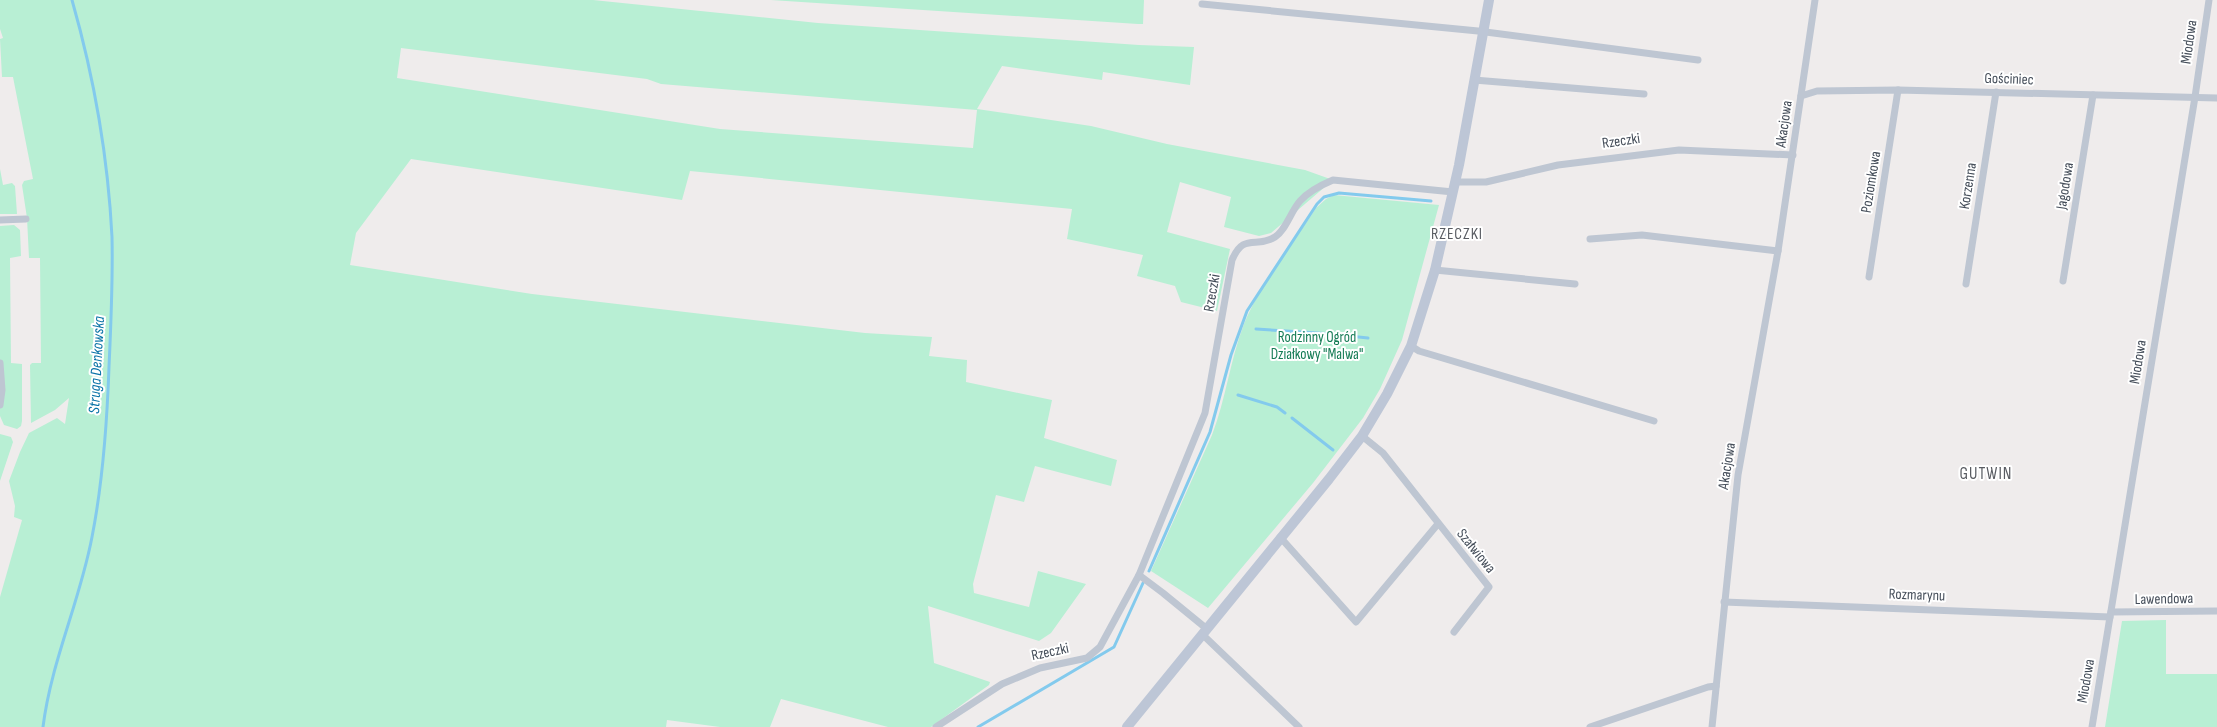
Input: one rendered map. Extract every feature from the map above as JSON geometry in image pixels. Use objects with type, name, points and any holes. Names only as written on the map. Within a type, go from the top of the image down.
[{"type":"main road","points":[[1127,727],[1280,537],[1329,479],[1362,436],[1387,394],[1411,346],[1435,270],[1454,186],[1489,0]]},
{"type":"street","name":"Akacjowa","points":[[1712,727],[1738,475],[1778,251],[1815,0]]},
{"type":"street","name":"Miodowa","points":[[2092,727],[2209,0]]},
{"type":"street","points":[[1202,4],[1483,32],[1698,60]]},
{"type":"street","points":[[1474,80],[1644,94]]},
{"type":"street","name":"Gościniec","points":[[1801,96],[1817,91],[1898,90],[2217,98]]},
{"type":"street","name":"Poziomkowa","points":[[1869,277],[1898,90]]},
{"type":"street","name":"Korzenna","points":[[1966,284],[1996,92]]},
{"type":"street","name":"Jagodowa","points":[[2063,281],[2093,95]]},
{"type":"street","name":"Rzeczki","points":[[936,727],[987,693],[1020,675],[1040,668],[1078,661],[1094,653],[1108,634],[1139,575],[1205,413],[1232,260],[1237,250],[1247,242],[1263,241],[1276,237],[1300,202],[1315,188],[1333,180],[1454,186],[1486,182],[1558,165],[1679,150],[1793,155]]},
{"type":"street","points":[[0,220],[26,220]]},
{"type":"street","points":[[1590,239],[1642,235],[1778,251]]},
{"type":"street","points":[[1435,270],[1575,284]]},
{"type":"street","points":[[1411,346],[1419,351],[1654,421]]},
{"type":"street","points":[[0,363],[2,390],[0,405]]},
{"type":"street","name":"Szałwiowa","points":[[1362,436],[1383,453],[1489,588],[1454,632]]},
{"type":"street","name":"Szałwiowa","points":[[1280,537],[1356,622],[1438,524]]},
{"type":"street","points":[[1139,575],[1163,593],[1205,632],[1299,727]]},
{"type":"street","name":"Rozmarynu","points":[[1724,602],[2111,614]]},
{"type":"street","name":"Lawendowa","points":[[2111,614],[2217,611]]},
{"type":"street","points":[[1590,727],[1708,687],[1716,686]]},
{"type":"green space","points":[[0,0],[593,0],[818,23],[1139,45],[1194,47],[1190,85],[1103,72],[1102,80],[1002,66],[977,109],[1091,126],[1167,144],[1305,170],[1333,180],[1271,233],[1259,236],[1224,227],[1231,197],[1180,182],[1167,232],[1230,249],[1217,311],[1181,302],[1175,286],[1137,276],[1143,255],[1067,239],[1072,209],[690,171],[682,200],[411,159],[356,233],[350,265],[532,294],[865,333],[932,337],[929,356],[967,360],[966,382],[1052,400],[1044,438],[1117,460],[1111,486],[1035,466],[1024,502],[996,495],[973,584],[974,593],[1029,607],[1038,571],[1086,584],[1051,633],[1039,641],[928,606],[934,663],[990,682],[989,685],[931,727],[888,727],[781,699],[770,727],[720,727],[667,720],[666,727],[0,727],[0,597],[22,520],[14,517],[15,506],[9,481],[29,433],[57,418],[65,424],[69,398],[55,410],[31,423],[30,365],[32,363],[41,363],[40,258],[29,258],[27,218],[22,185],[24,181],[33,179],[13,77],[2,77],[0,39],[3,38],[0,29]],"holes":[[[401,48],[647,79],[661,84],[977,110],[973,148],[720,129],[397,78]]]},
{"type":"green space","points":[[771,0],[1144,0],[1143,24],[1138,24]]},
{"type":"green space","points":[[0,169],[3,185],[12,183],[15,186],[17,214],[0,214]]},
{"type":"green space","name":"Rodzinny Ogród Działkowy \"Malwa\"","points":[[1334,195],[1439,205],[1402,340],[1380,389],[1363,418],[1313,483],[1208,608],[1151,571],[1212,435],[1221,408],[1235,351],[1251,308],[1277,264],[1316,208],[1326,199]]},
{"type":"green space","points":[[14,225],[20,230],[21,256],[10,258],[11,363],[22,364],[22,421],[21,426],[17,429],[4,425],[0,416],[0,226]]},
{"type":"green space","points":[[0,434],[11,437],[13,442],[0,481]]},
{"type":"green space","points":[[2166,620],[2166,674],[2217,674],[2217,727],[2105,727],[2122,621]]},
{"type":"waterway","name":"Struga Denkowska","points":[[43,727],[52,679],[87,561],[92,537],[102,474],[108,388],[112,286],[112,237],[110,207],[99,117],[87,58],[72,0]]},
{"type":"waterway","points":[[1149,571],[1210,432],[1231,355],[1247,311],[1317,204],[1324,197],[1339,193],[1431,201]]},
{"type":"waterway","points":[[1256,329],[1333,334]]},
{"type":"waterway","points":[[1340,335],[1368,338]]},
{"type":"waterway","points":[[1238,395],[1277,407],[1285,413]]},
{"type":"waterway","points":[[1292,418],[1333,450]]},
{"type":"waterway","points":[[978,727],[1114,647],[1143,583]]},
{"type":"district","name":"RZECZKI","points":[[1457,234]]},
{"type":"district","name":"GUTWIN","points":[[1986,474]]}]
